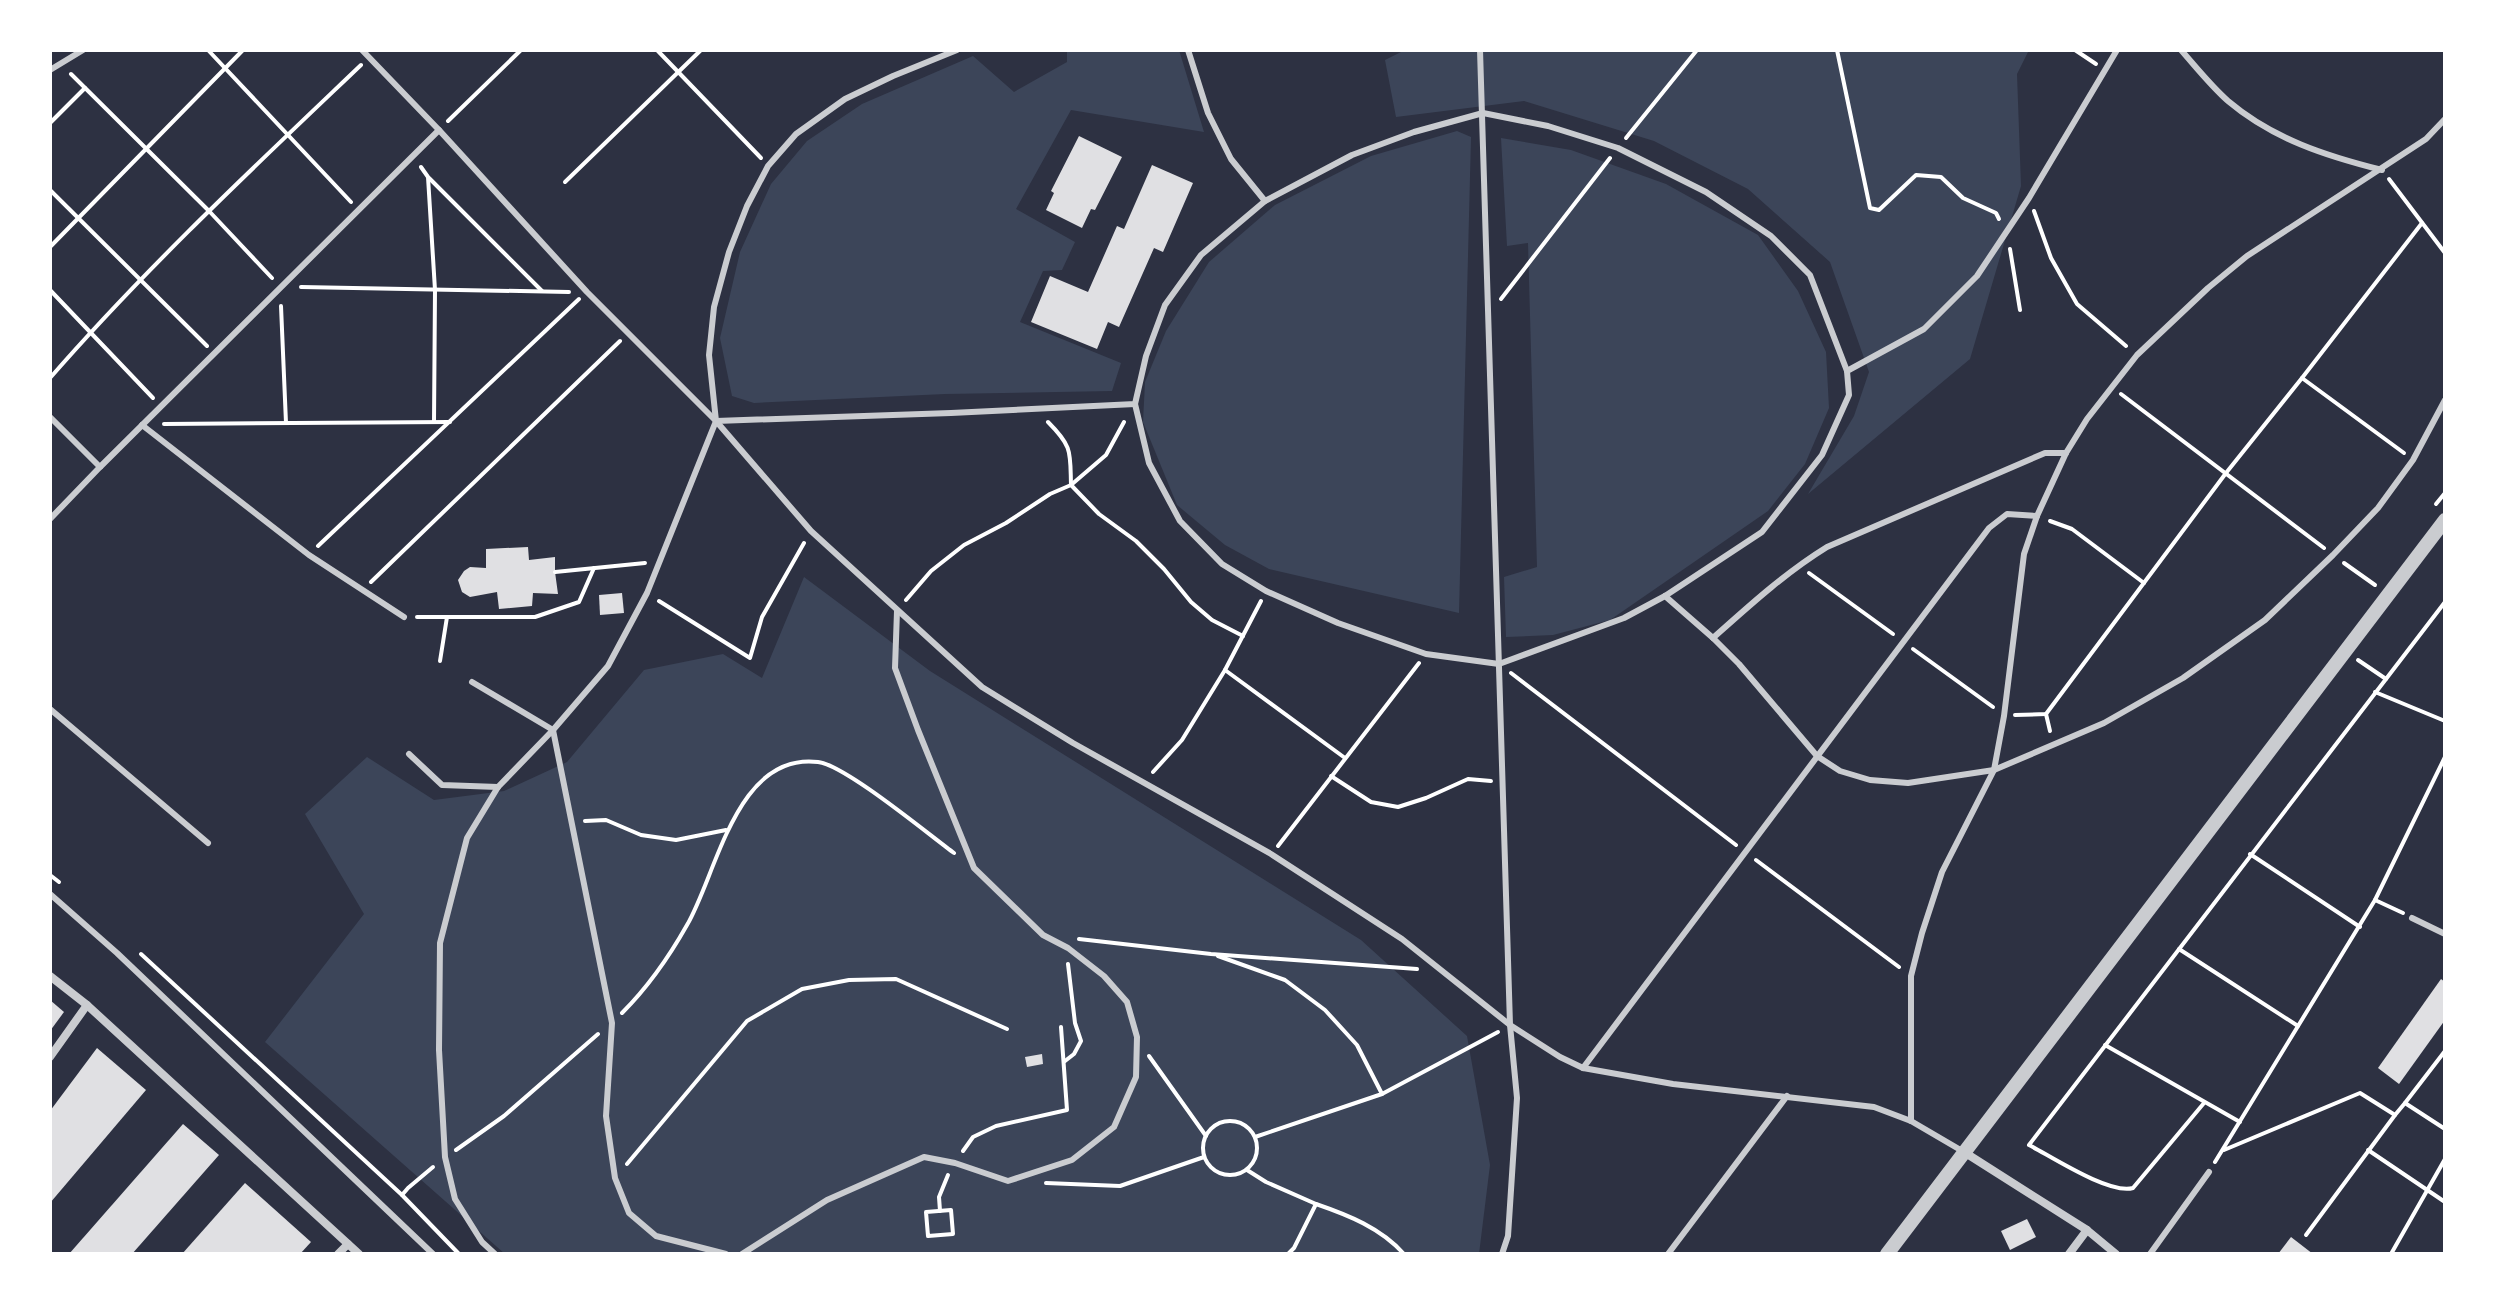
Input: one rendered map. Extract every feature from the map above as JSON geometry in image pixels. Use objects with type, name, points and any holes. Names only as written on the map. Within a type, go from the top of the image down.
[{"type":"street","points":[[1887,1254],[2445,520]]},
{"type":"street","points":[[50,976],[87,1005],[359,1254]]},
{"type":"street","points":[[50,1057],[87,1005]]},
{"type":"street","points":[[1964,1152],[2087,1230],[2116,1254]]},
{"type":"street","points":[[2069,1254],[2087,1230]]},
{"type":"street","points":[[338,1254],[348,1244]]},
{"type":"lane","points":[[50,70],[83,50]]},
{"type":"lane","points":[[362,50],[587,292],[716,421],[811,531],[982,687],[1271,854],[1402,939],[1510,1025],[1583,1068],[1673,1084],[1874,1107],[1911,1121],[1964,1152]]},
{"type":"lane","points":[[495,1254],[482,1242],[455,1199],[445,1157],[439,1050],[440,943],[467,838],[498,787],[608,666],[647,593],[716,421],[709,355],[714,307],[729,252],[747,206],[768,166],[796,134],[845,99],[957,50]]},
{"type":"lane","points":[[1188,50],[1208,113],[1231,159],[1265,201]]},
{"type":"lane","points":[[1480,50],[1510,1025],[1517,1098],[1508,1236],[1502,1254]]},
{"type":"lane","points":[[1847,371],[1924,329],[1977,276],[2029,198],[2117,50]]},
{"type":"lane","points":[[2181,50],[2228,101],[2280,137],[2331,158],[2382,170]]},
{"type":"lane","points":[[1483,113],[1548,126],[1618,148],[1706,192],[1771,236],[1810,275],[1847,371],[1849,395],[1822,455],[1762,532],[1665,596],[1624,618],[1499,664],[1426,654],[1338,623],[1266,591],[1222,564],[1180,521],[1149,463],[1135,404],[1146,356],[1165,305],[1201,255],[1265,201],[1352,155],[1414,132],[1483,113]]},
{"type":"lane","points":[[1911,1121],[1911,976],[1942,872],[1994,770],[2004,716],[2024,554],[2037,516],[2066,453],[2087,419],[2137,355],[2189,305],[2247,256],[2382,170],[2426,139],[2445,119]]},
{"type":"lane","points":[[50,519],[439,130]]},
{"type":"lane","points":[[1665,596],[1739,664],[1817,756],[1840,771],[1870,780],[1908,783],[1994,770],[2104,723],[2183,678],[2265,620],[2378,508],[2413,460],[2445,400]]},
{"type":"lane","points":[[716,421],[1135,404]]},
{"type":"lane","points":[[50,417],[100,467]]},
{"type":"lane","points":[[142,425],[309,555],[404,617]]},
{"type":"lane","points":[[1713,638],[1787,573],[1827,547],[2045,453],[2066,453]]},
{"type":"lane","points":[[1583,1068],[1989,528],[2007,514],[2037,516]]},
{"type":"lane","points":[[742,1254],[827,1200],[924,1157],[955,1163],[1008,1181],[1072,1160],[1114,1127],[1136,1077],[1137,1037],[1127,1002],[1104,976],[1068,948],[1043,935],[974,868],[895,668],[897,611]]},
{"type":"lane","points":[[472,682],[553,730],[612,1023],[606,1116],[615,1178],[629,1213],[656,1236],[726,1254]]},
{"type":"lane","points":[[50,709],[208,843]]},
{"type":"lane","points":[[409,754],[442,785],[498,787]]},
{"type":"lane","points":[[50,894],[117,953],[433,1254]]},
{"type":"lane","points":[[2412,918],[2445,934]]},
{"type":"lane","points":[[1668,1254],[1787,1096]]},
{"type":"lane","points":[[2150,1254],[2209,1172]]},
{"type":"path","points":[[208,50],[358,210]]},
{"type":"path","points":[[50,247],[243,50]]},
{"type":"path","points":[[439,130],[521,50]]},
{"type":"path","points":[[657,50],[768,166]]},
{"type":"path","points":[[565,182],[701,50]]},
{"type":"path","points":[[1489,314],[1697,50]]},
{"type":"path","points":[[1837,50],[1870,208],[1879,210],[1916,175],[1941,177],[1963,198],[1996,213],[2006,234],[2020,310]]},
{"type":"path","points":[[2075,50],[2106,70]]},
{"type":"path","points":[[50,378],[141,279],[369,57]]},
{"type":"path","points":[[59,63],[209,211],[280,287],[286,423]]},
{"type":"path","points":[[50,123],[85,88]]},
{"type":"path","points":[[413,155],[428,177],[542,292]]},
{"type":"path","points":[[2382,170],[2445,252]]},
{"type":"path","points":[[428,177],[435,290],[434,422]]},
{"type":"path","points":[[50,190],[214,353]]},
{"type":"path","points":[[2029,198],[2051,258],[2077,304],[2137,355]]},
{"type":"path","points":[[2046,714],[2226,473],[2422,223]]},
{"type":"path","points":[[280,287],[587,292]]},
{"type":"path","points":[[50,290],[160,406]]},
{"type":"path","points":[[309,555],[587,292]]},
{"type":"path","points":[[363,590],[628,333]]},
{"type":"path","points":[[2302,378],[2413,460]]},
{"type":"path","points":[[2112,387],[2375,585]]},
{"type":"path","points":[[897,611],[931,571],[964,545],[1006,523],[1050,494],[1071,485],[1106,455],[1135,404]]},
{"type":"path","points":[[1035,409],[1064,438],[1070,450],[1071,485],[1099,514],[1136,541],[1191,602],[1212,620],[1243,636]]},
{"type":"path","points":[[142,425],[450,422]]},
{"type":"path","points":[[2037,516],[2072,529],[2144,583]]},
{"type":"path","points":[[647,593],[750,658],[762,617],[811,531]]},
{"type":"path","points":[[555,572],[660,561]]},
{"type":"path","points":[[404,617],[535,617],[579,602],[594,568]]},
{"type":"path","points":[[1144,783],[1182,740],[1225,670],[1266,591]]},
{"type":"path","points":[[2204,1103],[2133,1188],[2124,1191],[2029,1145],[2445,602]]},
{"type":"path","points":[[440,661],[447,617]]},
{"type":"path","points":[[1271,854],[1426,654]]},
{"type":"path","points":[[2357,659],[2386,679]]},
{"type":"path","points":[[1499,664],[1911,976]]},
{"type":"path","points":[[1225,670],[1345,758]]},
{"type":"path","points":[[2375,692],[2445,721]]},
{"type":"path","points":[[2004,716],[2046,714]]},
{"type":"path","points":[[2046,714],[2054,743]]},
{"type":"path","points":[[2395,1115],[2360,1093],[2222,1151],[2360,927],[2445,757]]},
{"type":"path","points":[[402,1195],[445,1157],[504,1116],[612,1023],[645,989],[689,923],[726,830],[761,780],[792,763],[820,761],[857,781],[974,868]]},
{"type":"path","points":[[1331,776],[1371,802],[1398,807],[1468,779],[1503,782]]},
{"type":"path","points":[[571,821],[606,820],[641,835],[676,840],[726,830]]},
{"type":"path","points":[[2250,854],[2360,927]]},
{"type":"path","points":[[50,875],[62,885]]},
{"type":"path","points":[[2375,900],[2412,918]]},
{"type":"path","points":[[1074,938],[1211,954],[1440,970]]},
{"type":"path","points":[[132,946],[402,1195],[459,1254]]},
{"type":"path","points":[[1065,1061],[1074,1054],[1081,1041],[1075,1023],[1068,973],[1068,948]]},
{"type":"path","points":[[2179,949],[2298,1026]]},
{"type":"path","points":[[1211,954],[1285,980],[1325,1010],[1357,1045],[1382,1094]]},
{"type":"path","points":[[615,1178],[747,1021],[802,989],[849,980],[896,979],[1007,1029]]},
{"type":"path","points":[[1255,1137],[1382,1094],[1510,1025]]},
{"type":"path","points":[[940,1211],[939,1197],[955,1163],[973,1137],[996,1126],[1067,1110],[1061,1027]]},
{"type":"path","points":[[1137,1037],[1206,1136]]},
{"type":"path","points":[[2105,1045],[2240,1122]]},
{"type":"path","points":[[2306,1235],[2445,1051]]},
{"type":"path","points":[[2405,1103],[2445,1129]]},
{"type":"path","points":[[1218,1124],[1243,1124],[1255,1137],[1253,1163],[1239,1174],[1222,1174],[1204,1157],[1206,1136],[1218,1124]]},
{"type":"path","points":[[2368,1150],[2445,1202]]},
{"type":"path","points":[[1008,1181],[1120,1186],[1204,1157]]},
{"type":"path","points":[[2391,1254],[2445,1159]]},
{"type":"path","points":[[1247,1170],[1316,1204],[1354,1217],[1404,1254]]},
{"type":"path","points":[[1288,1254],[1316,1204]]},
{"type":"path","points":[[951,1210],[953,1234],[928,1236],[926,1212],[940,1211],[951,1210]]},
{"type":"shaded area","points":[[1067,50],[1179,50],[1204,132],[1071,110],[1016,209],[1075,242],[1062,270],[1043,271],[1020,322],[1121,363],[1112,391],[945,394],[754,403],[732,396],[720,338],[740,252],[771,184],[807,141],[862,104],[973,56],[1014,92],[1067,62]]},
{"type":"shaded area","points":[[1405,50],[2029,50],[2017,74],[2021,186],[1970,359],[1808,494],[1854,416],[1869,372],[1830,262],[1748,189],[1654,141],[1524,101],[1396,117],[1385,60]]},
{"type":"shaded area","points":[[1457,131],[1471,137],[1459,613],[1269,569],[1225,545],[1177,505],[1143,422],[1145,382],[1166,331],[1209,262],[1275,205],[1371,156]]},
{"type":"shaded area","points":[[1501,138],[1571,150],[1666,184],[1758,235],[1798,291],[1826,352],[1829,408],[1805,464],[1768,511],[1610,620],[1553,635],[1506,637],[1504,577],[1537,567],[1528,243],[1507,246]]},
{"type":"shaded area","points":[[804,577],[930,671],[1361,940],[1467,1036],[1490,1165],[1479,1254],[505,1254],[265,1042],[364,914],[305,814],[367,757],[434,800],[504,791],[567,762],[644,670],[723,654],[762,678]]},
{"type":"building","points":[[1079,136],[1122,157],[1095,210],[1091,209],[1082,228],[1046,210],[1054,193],[1051,191]]},
{"type":"building","points":[[1152,165],[1193,183],[1163,252],[1154,248],[1119,327],[1108,322],[1097,349],[1031,322],[1050,276],[1088,292],[1117,226],[1124,229]]},
{"type":"building","points":[[528,547],[529,560],[555,557],[558,594],[533,593],[532,606],[499,609],[497,592],[470,597],[462,592],[458,580],[470,567],[486,568],[486,549]]},
{"type":"building","points":[[622,593],[624,613],[600,615],[599,595]]},
{"type":"building","points":[[2441,979],[2445,982],[2445,1020],[2399,1084],[2378,1068]]},
{"type":"building","points":[[50,1000],[64,1012],[50,1031]]},
{"type":"building","points":[[97,1048],[146,1090],[50,1203],[50,1111]]},
{"type":"building","points":[[1042,1054],[1043,1064],[1027,1067],[1025,1057]]},
{"type":"building","points":[[183,1124],[219,1155],[132,1254],[69,1254]]},
{"type":"building","points":[[245,1183],[311,1242],[300,1254],[182,1254]]},
{"type":"building","points":[[2027,1219],[2036,1237],[2010,1250],[2001,1231]]},
{"type":"building","points":[[2291,1237],[2313,1254],[2278,1254]]}]
